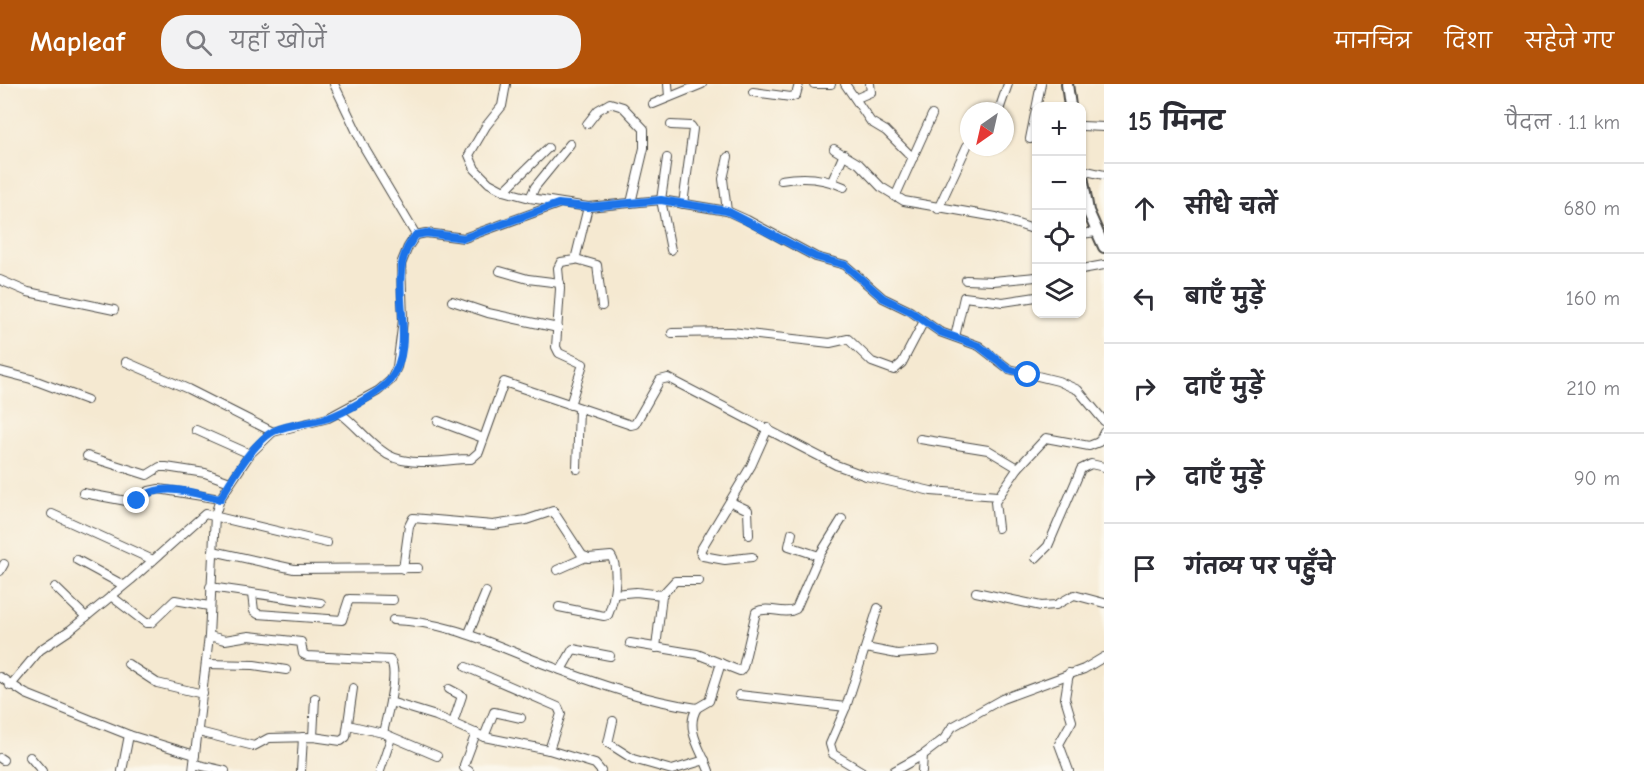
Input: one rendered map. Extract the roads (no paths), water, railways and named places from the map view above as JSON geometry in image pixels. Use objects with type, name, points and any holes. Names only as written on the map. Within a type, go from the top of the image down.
[{"type":"main road","points":[[1067,84],[1069,102]]},
{"type":"main road","points":[[1086,199],[1088,211],[1104,247]]},
{"type":"street","points":[[334,84],[365,149],[416,235]]},
{"type":"street","points":[[506,84],[502,106],[486,126],[469,155],[475,169],[489,183],[504,191],[558,204],[588,207],[661,200],[727,211],[816,257],[845,265],[883,298],[910,311],[940,332],[979,346],[1009,369],[1058,381],[1078,390],[1104,421]]},
{"type":"street","points":[[668,84],[669,97]]},
{"type":"street","points":[[653,104],[695,89],[702,84]]},
{"type":"street","points":[[753,92],[791,97],[796,95],[799,84]]},
{"type":"street","points":[[814,84],[831,84]]},
{"type":"street","points":[[845,84],[871,122],[886,131],[913,158]]},
{"type":"street","points":[[856,98],[871,92],[870,84]]},
{"type":"street","points":[[1002,102],[1008,84]]},
{"type":"street","points":[[1030,139],[1041,84]]},
{"type":"street","points":[[587,124],[598,110],[610,103],[623,107],[644,129],[644,148],[631,203]]},
{"type":"street","points":[[895,197],[932,115]]},
{"type":"street","points":[[671,125],[690,126],[693,129],[682,204]]},
{"type":"street","points":[[1086,126],[1104,127]]},
{"type":"street","points":[[530,198],[535,187],[570,144]]},
{"type":"street","points":[[504,191],[548,148]]},
{"type":"street","points":[[834,149],[859,164],[895,197],[914,205],[996,217],[1032,229]]},
{"type":"street","points":[[832,181],[844,154]]},
{"type":"street","points":[[938,209],[963,156]]},
{"type":"street","points":[[727,211],[723,179],[728,157]]},
{"type":"street","points":[[667,158],[661,200],[671,250]]},
{"type":"street","points":[[1086,171],[1104,175]]},
{"type":"street","points":[[781,180],[807,177],[832,181],[844,187]]},
{"type":"street","points":[[225,771],[193,768],[206,664],[215,515],[220,499],[250,454],[273,432],[340,412],[378,391],[394,374],[404,320],[401,264],[416,235],[426,233],[464,238],[558,204]]},
{"type":"street","points":[[576,259],[579,234],[588,207]]},
{"type":"street","points":[[1086,233],[1096,232]]},
{"type":"street","points":[[570,405],[583,364],[557,351],[560,263],[576,259],[597,265],[602,306]]},
{"type":"street","points":[[1086,268],[1104,265]]},
{"type":"street","points":[[500,271],[528,279],[560,283]]},
{"type":"street","points":[[966,280],[993,281],[1032,277]]},
{"type":"street","points":[[0,280],[28,292],[114,310]]},
{"type":"street","points":[[955,337],[964,297],[1003,302],[1032,298]]},
{"type":"street","points":[[452,301],[488,313],[558,328]]},
{"type":"street","points":[[672,333],[742,333],[830,343],[848,339],[872,362],[894,370],[902,363],[924,321]]},
{"type":"street","points":[[126,362],[188,389],[273,432]]},
{"type":"street","points":[[0,371],[31,379],[87,400]]},
{"type":"street","points":[[340,412],[358,426],[381,451],[398,460],[471,459],[479,452],[504,382],[633,424],[660,380],[668,378],[836,465],[881,481],[931,491],[998,496]]},
{"type":"street","points":[[576,469],[579,408]]},
{"type":"street","points":[[438,421],[483,438]]},
{"type":"street","points":[[752,557],[725,560],[705,557],[700,553],[731,502],[768,428]]},
{"type":"street","points":[[196,430],[250,454]]},
{"type":"street","points":[[998,528],[994,507],[998,496],[1018,468],[1046,438],[1089,446],[1099,442],[1104,432]]},
{"type":"street","points":[[920,439],[988,450],[1018,468]]},
{"type":"street","points":[[87,456],[147,475],[162,467],[205,473],[230,482]]},
{"type":"street","points":[[1036,558],[1048,546],[1081,469],[1091,464],[1104,467]]},
{"type":"street","points":[[83,493],[132,502],[148,492],[159,489],[220,499]]},
{"type":"street","points":[[731,502],[748,510],[749,536]]},
{"type":"street","points":[[404,569],[409,526],[413,518],[493,525],[526,520],[553,511],[580,553],[586,557]]},
{"type":"street","points":[[52,514],[153,560]]},
{"type":"street","points":[[10,686],[40,650],[86,617],[205,514],[327,543]]},
{"type":"street","points":[[630,643],[697,654],[737,671],[741,670],[756,612],[763,609],[789,612],[796,609],[819,556],[842,519]]},
{"type":"street","points":[[792,533],[789,546],[819,556]]},
{"type":"street","points":[[213,551],[294,569],[418,568]]},
{"type":"street","points":[[557,570],[586,557],[614,558],[614,594],[610,612],[606,616],[559,607]]},
{"type":"street","points":[[77,560],[123,585]]},
{"type":"street","points":[[656,648],[662,595],[675,581],[699,580]]},
{"type":"street","points":[[55,587],[86,617]]},
{"type":"street","points":[[210,587],[321,603]]},
{"type":"street","points":[[469,633],[486,592]]},
{"type":"street","points":[[614,594],[636,592],[662,595]]},
{"type":"street","points":[[976,592],[1041,606],[1056,604],[1074,595],[1104,603]]},
{"type":"street","points":[[252,594],[254,611],[258,614],[342,620],[349,598],[393,600]]},
{"type":"street","points":[[111,596],[146,623],[151,623],[175,600],[209,606]]},
{"type":"street","points":[[861,771],[831,751],[830,744],[846,707],[878,608]]},
{"type":"street","points":[[393,620],[430,622],[469,633],[561,670],[631,693],[697,708],[709,700],[721,663]]},
{"type":"street","points":[[208,636],[225,640],[249,636],[294,640],[301,642],[303,654],[307,656],[390,660],[393,667],[390,702],[383,733]]},
{"type":"street","points":[[866,648],[897,654],[934,651]]},
{"type":"street","points":[[561,670],[573,649],[610,656]]},
{"type":"street","points":[[894,771],[944,739],[952,727],[969,716],[1002,699],[1070,673],[1104,657]]},
{"type":"street","points":[[128,664],[157,683],[203,694]]},
{"type":"street","points":[[206,664],[254,665],[286,670]]},
{"type":"street","points":[[466,667],[558,707],[561,714],[549,750]]},
{"type":"street","points":[[1069,771],[1059,744],[1072,721],[1065,698],[1070,673]]},
{"type":"street","points":[[0,677],[10,686],[129,735],[195,755]]},
{"type":"street","points":[[199,732],[254,746],[269,738],[313,737],[344,740],[353,688]]},
{"type":"street","points":[[449,689],[462,696],[453,723]]},
{"type":"street","points":[[740,695],[846,707]]},
{"type":"street","points":[[313,737],[315,698]]},
{"type":"street","points":[[390,702],[453,723],[480,735],[549,750],[595,764],[601,771]]},
{"type":"street","points":[[697,708],[693,735],[709,771]]},
{"type":"street","points":[[469,771],[464,768],[464,765],[494,712],[521,718]]},
{"type":"street","points":[[613,721],[608,743],[633,759],[678,770],[705,760]]},
{"type":"street","points":[[348,725],[383,733],[437,756]]},
{"type":"street","points":[[122,771],[129,735]]},
{"type":"street","points":[[301,771],[303,737]]},
{"type":"street","points":[[380,771],[391,738]]},
{"type":"street","points":[[922,755],[922,771]]},
{"type":"street","points":[[30,757],[42,771]]}]
